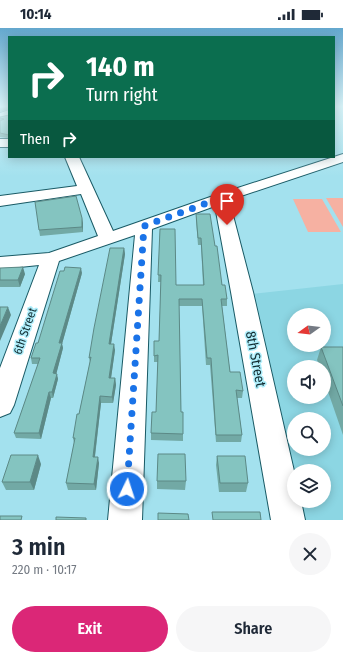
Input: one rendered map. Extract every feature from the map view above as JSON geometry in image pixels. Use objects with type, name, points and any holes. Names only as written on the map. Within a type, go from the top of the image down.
[{"type":"street","points":[[72,158],[108,239]]},
{"type":"street","points":[[0,263],[50,258],[108,239],[221,198],[343,158]]},
{"type":"street","points":[[0,201],[87,190]]},
{"type":"street","name":"8th Street","points":[[221,198],[242,292],[288,520]]},
{"type":"street","points":[[125,520],[144,226]]},
{"type":"street","name":"6th Street","points":[[0,404],[50,258]]},
{"type":"shaded area","points":[[326,198],[343,198],[343,227]]},
{"type":"shaded area","points":[[293,199],[322,199],[341,232],[308,232]]},
{"type":"shaded area","points":[[343,284],[343,520],[304,520],[301,508],[331,508],[331,464],[292,464],[290,456],[331,456],[331,412],[287,412],[287,442],[252,294]]},
{"type":"building","points":[[0,130],[8,130],[8,135],[0,133]]},
{"type":"building","points":[[76,196],[82,218],[82,227],[39,230],[35,202]]},
{"type":"building","points":[[196,214],[210,214],[215,246],[217,246],[222,285],[225,285],[227,299],[221,299],[230,372],[240,372],[243,391],[236,390],[242,435],[216,435],[211,358],[207,358],[202,299],[179,299],[181,412],[183,412],[183,434],[151,433],[152,412],[156,412],[158,355],[154,356],[154,341],[159,341],[161,275],[158,275],[160,229],[175,229],[176,285],[204,285],[201,238],[198,238]]},
{"type":"building","points":[[110,248],[124,248],[109,344],[114,344],[109,378],[115,378],[112,397],[100,396],[93,457],[98,457],[94,484],[66,483],[75,438],[73,438],[77,414],[79,414],[91,357],[89,358]]},
{"type":"building","points":[[23,267],[18,280],[0,280],[0,268]]},
{"type":"building","points":[[65,267],[81,268],[59,343],[62,343],[53,373],[57,374],[52,392],[49,392],[39,433],[14,433],[40,358],[31,358],[36,343],[38,343],[60,271],[64,271]]},
{"type":"building","points":[[0,307],[8,307],[0,326]]},
{"type":"building","points":[[331,347],[343,347],[343,406],[331,374],[331,360],[326,360],[323,352],[331,352]]},
{"type":"building","points":[[158,454],[185,454],[186,481],[157,481]]},
{"type":"building","points":[[11,455],[38,455],[30,482],[2,482]]},
{"type":"building","points":[[217,456],[245,456],[248,483],[220,483]]},
{"type":"building","points":[[212,512],[260,512],[261,520],[213,520]]},
{"type":"building","points":[[158,513],[188,514],[189,520],[158,520]]},
{"type":"building","points":[[0,516],[22,516],[21,520],[0,520]]},
{"type":"building","points":[[56,517],[86,518],[86,520],[56,520]]},
{"type":"route","points":[[127,489],[144,226],[221,198],[227,225]]}]
